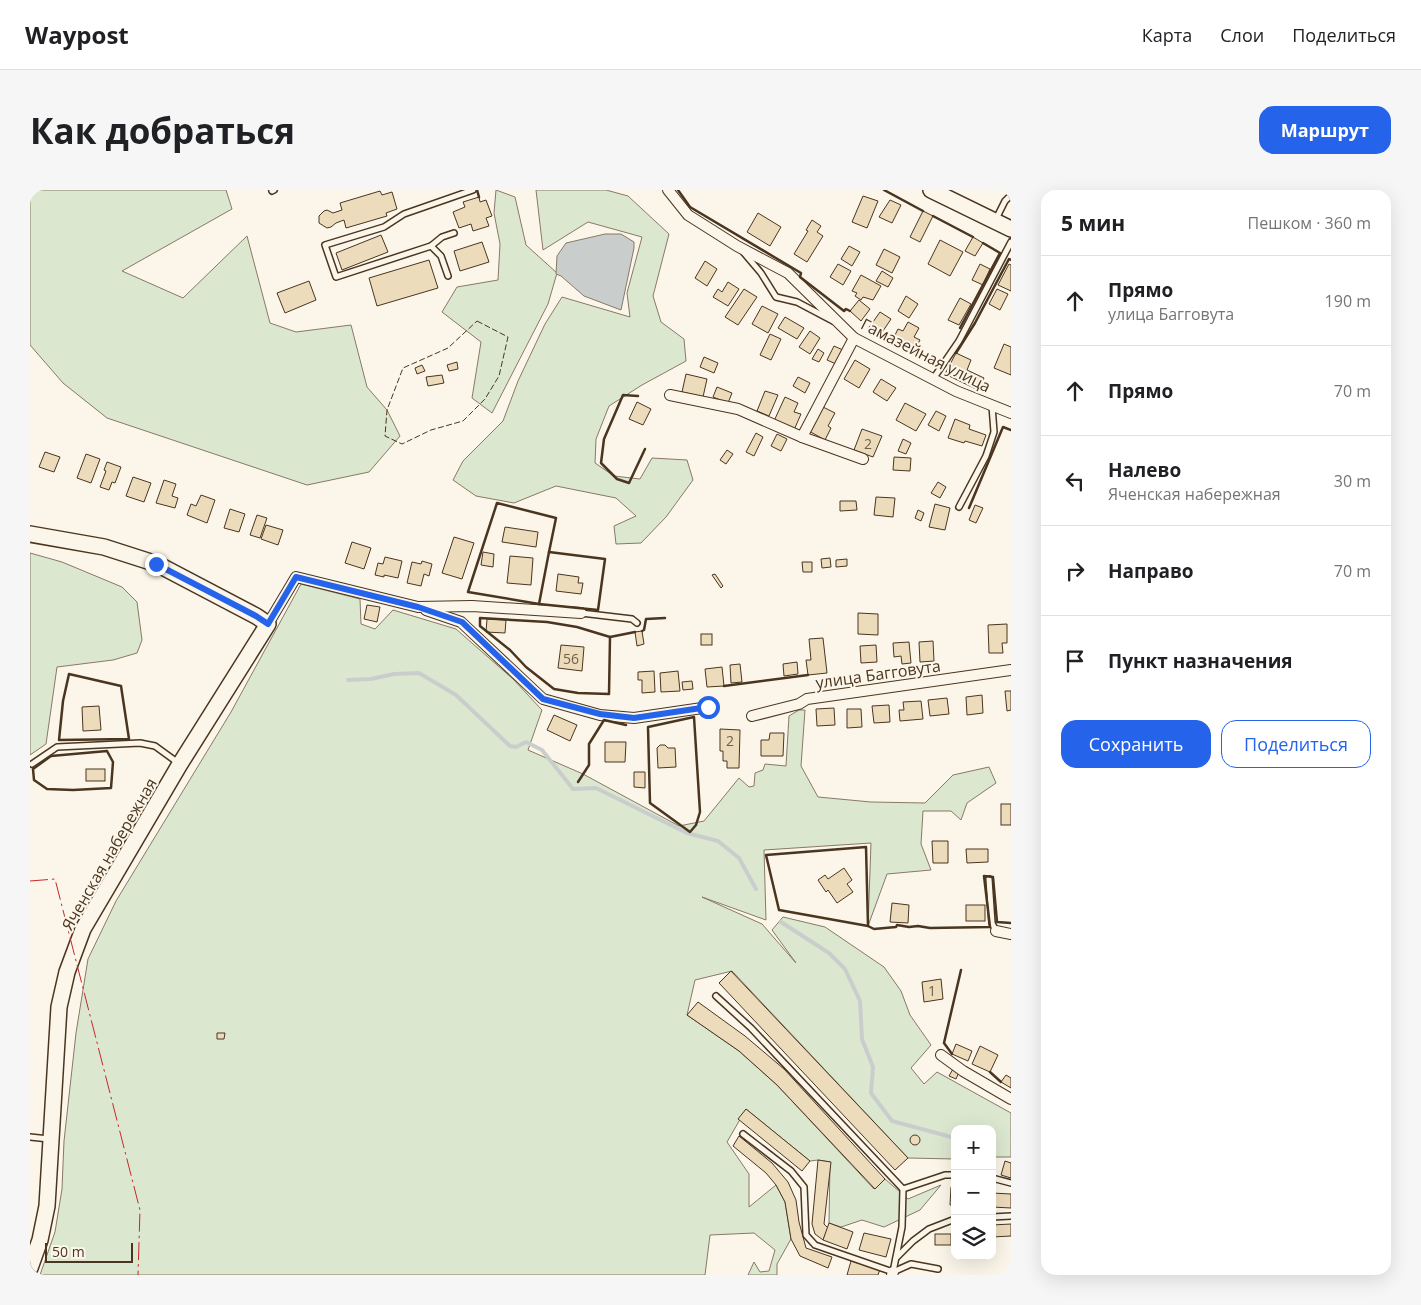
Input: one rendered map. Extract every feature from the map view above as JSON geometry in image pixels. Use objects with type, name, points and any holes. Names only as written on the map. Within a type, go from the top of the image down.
[{"type":"street","name":"Гамазейная улица","points":[[668,190],[688,215],[738,246],[788,273],[854,338],[956,391],[1011,413]]},
{"type":"street","points":[[931,190],[1011,229]]},
{"type":"street","points":[[802,437],[854,338]]},
{"type":"street","points":[[670,395],[738,409],[802,437],[864,459]]},
{"type":"street","points":[[30,534],[104,547],[156,564],[268,624]]},
{"type":"street","name":"Яченская набережная","points":[[30,1268],[40,1240],[47,1206],[59,1007],[67,972],[83,929],[180,764],[296,577],[418,607]]},
{"type":"street","points":[[418,607],[472,606],[580,613]]},
{"type":"street","points":[[418,607],[462,622],[543,699],[600,714],[634,718],[708,707]]},
{"type":"street","name":"улица Багговута","points":[[752,716],[799,704],[807,699],[1011,670]]},
{"type":"street","points":[[996,931],[1011,934]]},
{"type":"street","points":[[940,1055],[1011,1099]]},
{"type":"lane","points":[[454,233],[442,237],[431,246],[336,277],[325,245],[384,227],[404,214],[473,190]]},
{"type":"lane","points":[[995,222],[1005,202],[1011,196]]},
{"type":"lane","points":[[933,379],[959,341],[1011,242]]},
{"type":"lane","points":[[431,246],[440,256],[448,276]]},
{"type":"lane","points":[[738,246],[761,273],[776,296],[797,302],[838,323]]},
{"type":"lane","points":[[959,507],[986,456],[994,432],[992,405]]},
{"type":"lane","points":[[580,613],[632,619],[637,623]]},
{"type":"lane","points":[[32,764],[57,747],[140,743],[155,746],[180,764]]},
{"type":"lane","points":[[989,879],[992,923],[996,931]]},
{"type":"lane","points":[[716,996],[751,1028],[904,1189],[902,1227],[892,1273]]},
{"type":"lane","points":[[744,1134],[791,1172],[804,1187],[806,1235],[815,1245],[892,1273],[912,1264],[938,1269]]},
{"type":"lane","points":[[30,1137],[52,1139]]},
{"type":"lane","points":[[904,1189],[945,1175],[951,1175]]},
{"type":"lane","points":[[996,1179],[1011,1183]]},
{"type":"lane","points":[[996,1217],[1011,1216]]},
{"type":"lane","points":[[896,1258],[929,1229],[951,1221]]},
{"type":"green space","points":[[30,190],[226,190],[232,209],[122,271],[183,298],[247,236],[270,323],[296,332],[351,325],[367,387],[387,410],[400,436],[369,472],[307,485],[107,418],[63,383],[30,345]]},
{"type":"green space","points":[[496,190],[515,197],[526,245],[557,273],[548,304],[492,413],[472,398],[481,342],[442,312],[457,287],[498,280],[500,244],[494,213]]},
{"type":"green space","points":[[536,190],[606,190],[628,196],[669,234],[653,296],[661,322],[684,339],[686,361],[609,406],[596,439],[595,463],[614,476],[640,479],[652,458],[687,460],[693,480],[666,517],[641,543],[616,544],[614,526],[636,516],[616,498],[556,486],[514,503],[476,496],[453,480],[463,461],[503,421],[518,381],[545,324],[562,297],[630,317],[627,293],[642,237],[588,222],[543,250]]},
{"type":"green space","points":[[30,553],[62,562],[122,587],[137,602],[142,640],[137,653],[113,660],[57,667],[46,744],[30,755]]},
{"type":"green space","points":[[301,584],[360,599],[361,624],[375,629],[393,610],[456,629],[513,679],[542,710],[528,750],[583,774],[679,826],[704,821],[739,778],[749,787],[754,786],[755,773],[763,770],[765,764],[786,766],[789,716],[799,710],[805,710],[801,766],[818,797],[871,802],[925,803],[953,775],[989,767],[996,783],[967,803],[961,820],[951,811],[923,811],[921,844],[931,870],[887,874],[868,926],[871,843],[764,850],[766,920],[702,897],[762,924],[796,963],[772,930],[783,917],[825,927],[884,967],[901,991],[910,1015],[931,1045],[911,1068],[924,1084],[937,1072],[1011,1113],[1011,1157],[996,1157],[996,1125],[951,1125],[951,1159],[908,1158],[732,971],[695,980],[687,1015],[739,1051],[777,1085],[874,1189],[885,1179],[908,1199],[941,1185],[920,1210],[884,1227],[862,1220],[841,1227],[829,1223],[830,1162],[810,1161],[746,1109],[727,1142],[749,1174],[749,1207],[776,1185],[785,1202],[791,1239],[777,1264],[777,1275],[748,1275],[754,1262],[760,1272],[769,1271],[775,1250],[754,1233],[710,1235],[705,1275],[40,1275],[55,1232],[62,1189],[64,1141],[76,1033],[88,959],[116,901],[231,712]]},
{"type":"shaded area","points":[[605,234],[621,234],[634,242],[621,310],[584,296],[561,276],[556,274],[557,256],[566,243]]},
{"type":"building","points":[[380,191],[382,195],[392,192],[397,209],[386,213],[387,216],[346,228],[344,220],[327,228],[319,223],[319,216],[324,211],[327,210],[333,213],[342,210],[340,203]]},
{"type":"building","points":[[863,196],[878,201],[867,228],[852,222]]},
{"type":"building","points":[[479,197],[480,202],[486,200],[492,216],[486,218],[489,226],[473,231],[471,224],[459,228],[453,212],[465,207],[463,202]]},
{"type":"building","points":[[890,200],[901,205],[892,223],[879,217]]},
{"type":"building","points":[[923,211],[933,216],[920,242],[910,237]]},
{"type":"building","points":[[758,213],[781,227],[770,246],[747,232]]},
{"type":"building","points":[[812,220],[821,226],[817,232],[823,236],[807,262],[794,254],[808,231],[806,230]]},
{"type":"building","points":[[381,235],[388,252],[342,270],[336,253]]},
{"type":"building","points":[[973,237],[983,243],[975,256],[965,251]]},
{"type":"building","points":[[940,240],[963,252],[950,276],[928,264]]},
{"type":"building","points":[[482,242],[489,262],[460,271],[454,251]]},
{"type":"building","points":[[849,246],[860,252],[852,266],[841,259]]},
{"type":"building","points":[[884,249],[900,257],[892,273],[876,265]]},
{"type":"building","points":[[429,260],[438,288],[377,306],[369,278]]},
{"type":"building","points":[[705,261],[717,269],[707,286],[695,278]]},
{"type":"building","points":[[838,264],[851,271],[843,285],[830,277]]},
{"type":"building","points":[[980,264],[990,269],[983,285],[972,280]]},
{"type":"building","points":[[1009,264],[1011,265],[1011,291],[998,285]]},
{"type":"building","points":[[882,271],[893,278],[888,287],[876,281]]},
{"type":"building","points":[[861,275],[881,286],[873,300],[863,297],[861,300],[855,296],[857,293],[852,291]]},
{"type":"building","points":[[309,281],[316,300],[285,313],[277,293]]},
{"type":"building","points":[[728,282],[739,289],[728,306],[713,297],[718,289],[722,292]]},
{"type":"building","points":[[744,289],[757,297],[738,325],[725,317]]},
{"type":"building","points":[[997,289],[1008,294],[1000,310],[989,304]]},
{"type":"building","points":[[906,296],[918,304],[909,318],[898,311]]},
{"type":"building","points":[[960,298],[971,304],[959,325],[948,320]]},
{"type":"building","points":[[859,300],[870,309],[861,321],[850,311]]},
{"type":"building","points":[[762,306],[778,314],[768,333],[752,324]]},
{"type":"building","points":[[880,312],[891,319],[879,337],[868,329]]},
{"type":"building","points":[[785,317],[804,328],[797,339],[778,328]]},
{"type":"building","points":[[908,322],[919,328],[914,337],[920,340],[913,353],[892,341],[898,329],[903,331]]},
{"type":"building","points":[[810,331],[820,338],[810,354],[799,347]]},
{"type":"building","points":[[770,334],[781,339],[771,360],[760,355]]},
{"type":"building","points":[[1004,344],[1011,347],[1011,375],[994,368]]},
{"type":"building","points":[[834,346],[843,350],[836,364],[827,360]]},
{"type":"building","points":[[818,349],[824,353],[819,362],[812,359]]},
{"type":"building","points":[[956,353],[971,360],[967,370],[984,378],[978,390],[945,374]]},
{"type":"building","points":[[704,357],[718,363],[714,373],[700,367]]},
{"type":"building","points":[[855,360],[870,369],[859,388],[844,379]]},
{"type":"building","points":[[457,362],[458,369],[449,371],[447,365]]},
{"type":"building","points":[[422,365],[425,371],[417,374],[415,368]]},
{"type":"building","points":[[686,374],[707,379],[703,397],[682,392]]},
{"type":"building","points":[[442,375],[444,383],[428,386],[426,377]]},
{"type":"building","points":[[798,377],[810,383],[805,393],[793,386]]},
{"type":"building","points":[[881,379],[896,388],[887,401],[873,392]]},
{"type":"building","points":[[717,387],[732,393],[728,403],[713,397]]},
{"type":"building","points":[[765,391],[778,395],[769,416],[757,411]]},
{"type":"building","points":[[785,397],[798,403],[794,412],[801,414],[794,430],[774,421]]},
{"type":"building","points":[[637,402],[651,409],[643,425],[629,419]]},
{"type":"building","points":[[905,403],[926,414],[916,431],[896,420]]},
{"type":"building","points":[[823,407],[835,413],[828,426],[831,428],[825,440],[809,431]]},
{"type":"building","points":[[936,411],[946,416],[939,431],[928,425]]},
{"type":"building","points":[[955,419],[970,425],[969,429],[986,435],[982,446],[948,438]]},
{"type":"building","points":[[862,429],[882,436],[873,457],[854,450]]},
{"type":"building","points":[[756,433],[763,437],[754,456],[746,452]]},
{"type":"building","points":[[777,434],[787,439],[781,451],[771,446]]},
{"type":"building","points":[[903,439],[911,443],[906,454],[898,451]]},
{"type":"building","points":[[727,450],[733,454],[726,464],[720,460]]},
{"type":"building","points":[[45,452],[60,457],[54,472],[39,467]]},
{"type":"building","points":[[86,454],[100,459],[91,483],[77,478]]},
{"type":"building","points":[[894,457],[911,458],[910,471],[893,470]]},
{"type":"building","points":[[107,462],[121,467],[115,483],[112,482],[109,490],[100,487]]},
{"type":"building","points":[[133,477],[151,483],[144,502],[126,496]]},
{"type":"building","points":[[164,480],[176,484],[172,496],[178,498],[175,508],[156,503]]},
{"type":"building","points":[[938,482],[946,487],[940,498],[931,493]]},
{"type":"building","points":[[201,495],[215,500],[207,523],[187,515],[191,504],[196,506]]},
{"type":"building","points":[[876,497],[895,498],[893,517],[874,515]]},
{"type":"building","points":[[840,501],[856,501],[857,510],[840,511]]},
{"type":"building","points":[[935,504],[950,508],[945,530],[929,527]]},
{"type":"building","points":[[975,505],[983,508],[976,523],[969,520]]},
{"type":"building","points":[[230,509],[245,514],[239,532],[224,528]]},
{"type":"building","points":[[918,510],[924,513],[921,521],[915,518]]},
{"type":"building","points":[[257,515],[267,518],[260,538],[250,535]]},
{"type":"building","points":[[266,525],[283,530],[278,545],[261,539]]},
{"type":"building","points":[[505,527],[538,532],[536,547],[502,542]]},
{"type":"building","points":[[454,537],[474,543],[462,579],[442,573]]},
{"type":"building","points":[[352,542],[371,548],[364,569],[345,563]]},
{"type":"building","points":[[483,552],[494,554],[493,567],[481,565]]},
{"type":"building","points":[[510,556],[533,558],[531,585],[507,583]]},
{"type":"building","points":[[385,557],[402,561],[398,578],[375,575],[378,563],[383,564]]},
{"type":"building","points":[[830,558],[831,567],[822,568],[821,559]]},
{"type":"building","points":[[847,559],[847,566],[836,567],[836,560]]},
{"type":"building","points":[[422,561],[432,564],[429,576],[424,574],[421,586],[407,583],[412,562],[421,564]]},
{"type":"building","points":[[802,562],[812,562],[812,572],[803,572]]},
{"type":"building","points":[[558,574],[579,577],[578,583],[583,583],[581,594],[556,591]]},
{"type":"building","points":[[715,574],[723,586],[721,588],[712,575]]},
{"type":"building","points":[[367,605],[380,607],[377,622],[364,619]]},
{"type":"building","points":[[858,613],[878,614],[878,635],[858,634]]},
{"type":"building","points":[[487,619],[506,620],[505,633],[486,632]]},
{"type":"building","points":[[1007,624],[1007,643],[1002,643],[1003,653],[989,653],[988,625]]},
{"type":"building","points":[[642,631],[644,644],[637,646],[635,632]]},
{"type":"building","points":[[701,634],[712,634],[712,645],[701,645]]},
{"type":"building","points":[[823,638],[827,673],[808,675],[806,660],[811,660],[809,639]]},
{"type":"building","points":[[933,641],[934,661],[920,662],[919,642]]},
{"type":"building","points":[[909,642],[911,663],[902,664],[901,656],[894,657],[893,643]]},
{"type":"building","points":[[561,645],[584,647],[582,671],[558,668]]},
{"type":"building","points":[[876,645],[877,662],[861,663],[860,646]]},
{"type":"building","points":[[797,662],[798,674],[784,676],[783,664]]},
{"type":"building","points":[[740,664],[742,682],[731,683],[730,665]]},
{"type":"building","points":[[722,667],[724,686],[707,687],[705,669]]},
{"type":"building","points":[[654,671],[655,692],[642,693],[642,680],[638,680],[638,672]]},
{"type":"building","points":[[678,671],[680,691],[661,692],[660,673]]},
{"type":"building","points":[[692,681],[693,689],[683,690],[682,682]]},
{"type":"building","points":[[1005,691],[1011,691],[1011,710],[1007,711]]},
{"type":"building","points":[[982,695],[983,713],[967,715],[966,697]]},
{"type":"building","points":[[947,698],[949,714],[930,716],[928,700]]},
{"type":"building","points":[[921,701],[923,719],[900,721],[899,710],[904,710],[903,702]]},
{"type":"building","points":[[889,705],[890,722],[874,723],[872,706]]},
{"type":"building","points":[[99,706],[101,730],[83,731],[82,707]]},
{"type":"building","points":[[834,708],[835,725],[817,726],[816,709]]},
{"type":"building","points":[[847,709],[861,709],[862,727],[847,728]]},
{"type":"building","points":[[554,715],[577,725],[570,741],[547,730]]},
{"type":"building","points":[[720,729],[740,730],[739,768],[727,768],[727,761],[723,761],[723,751],[720,751]]},
{"type":"building","points":[[770,733],[784,733],[783,756],[761,756],[761,740],[769,740]]},
{"type":"building","points":[[605,742],[626,742],[625,762],[605,762]]},
{"type":"building","points":[[660,745],[675,748],[676,767],[658,768],[657,748]]},
{"type":"building","points":[[86,769],[105,769],[105,781],[86,781]]},
{"type":"building","points":[[634,772],[645,772],[645,788],[634,787]]},
{"type":"building","points":[[1001,804],[1011,804],[1011,825],[1001,825]]},
{"type":"building","points":[[932,841],[948,841],[948,863],[933,863]]},
{"type":"building","points":[[966,849],[988,849],[988,862],[967,863]]},
{"type":"building","points":[[844,868],[852,880],[847,884],[853,892],[837,903],[818,880],[825,875],[828,879]]},
{"type":"building","points":[[892,903],[909,905],[908,923],[890,922]]},
{"type":"building","points":[[966,905],[985,905],[985,921],[966,921]]},
{"type":"building","points":[[731,971],[908,1158],[895,1170],[719,983]]},
{"type":"building","points":[[941,979],[943,999],[924,1002],[922,982]]},
{"type":"building","points":[[698,1002],[745,1036],[784,1069],[885,1179],[875,1189],[777,1085],[739,1051],[687,1015]]},
{"type":"building","points":[[217,1033],[225,1033],[224,1039],[217,1039]]},
{"type":"building","points":[[956,1044],[972,1051],[968,1061],[952,1054]]},
{"type":"building","points":[[980,1046],[998,1055],[990,1072],[972,1064]]},
{"type":"building","points":[[953,1069],[959,1072],[956,1079],[949,1076]]},
{"type":"building","points":[[1006,1075],[1011,1078],[1011,1088],[1001,1082]]},
{"type":"building","points":[[746,1109],[810,1161],[802,1171],[738,1119]]},
{"type":"building","points":[[913,1135],[917,1135],[920,1140],[919,1144],[913,1145],[910,1142],[910,1138]]},
{"type":"building","points":[[739,1136],[772,1163],[788,1182],[796,1200],[799,1222],[806,1248],[832,1257],[828,1268],[800,1256],[791,1239],[785,1202],[776,1185],[766,1173],[733,1146]]},
{"type":"building","points":[[818,1160],[831,1162],[824,1224],[828,1228],[823,1240],[815,1234],[812,1224]]},
{"type":"building","points":[[1005,1161],[1011,1163],[1011,1178],[1001,1175]]},
{"type":"building","points":[[996,1193],[1011,1194],[1011,1208],[996,1207]]},
{"type":"building","points":[[829,1223],[853,1232],[847,1249],[823,1240]]},
{"type":"building","points":[[1011,1224],[1011,1236],[996,1237],[996,1225]]},
{"type":"building","points":[[864,1233],[891,1239],[886,1257],[859,1250]]},
{"type":"building","points":[[935,1234],[951,1234],[951,1245],[935,1245]]},
{"type":"building","points":[[851,1261],[880,1269],[878,1275],[847,1275]]},
{"type":"waterway","points":[[348,680],[419,673],[456,695],[510,746],[516,747],[526,742],[542,750],[573,789],[596,788],[687,833],[718,841],[739,858],[756,889]]},
{"type":"waterway","points":[[781,922],[829,953],[845,969],[860,1001],[862,1039],[873,1067],[871,1093],[892,1121],[951,1137]]},
{"type":"fence","points":[[477,321],[508,337],[499,376],[485,399],[463,421],[431,430],[402,444],[385,436],[387,410],[403,368],[448,348],[477,321]]},
{"type":"wall","points":[[477,190],[479,197]]},
{"type":"wall","points":[[678,190],[690,207],[801,273],[800,277],[844,311],[846,309],[850,311]]},
{"type":"wall","points":[[884,190],[923,211]]},
{"type":"wall","points":[[933,216],[973,237]]},
{"type":"wall","points":[[960,328],[1000,253],[983,243]]},
{"type":"wall","points":[[956,353],[975,323],[1009,259],[1011,260]]},
{"type":"wall","points":[[638,396],[623,395],[604,439],[601,463],[617,479],[629,483],[645,449]]},
{"type":"wall","points":[[969,508],[1003,427],[1011,430]]},
{"type":"wall","points":[[497,503],[556,518],[549,552],[605,559],[598,610],[539,604],[468,592],[497,503]]},
{"type":"wall","points":[[539,604],[549,552]]},
{"type":"wall","points":[[480,618],[547,622],[577,627],[610,637],[609,694],[578,693],[554,689],[480,626],[480,618]]},
{"type":"wall","points":[[642,631],[644,630],[646,619],[665,618]]},
{"type":"wall","points":[[610,637],[635,632]]},
{"type":"wall","points":[[69,674],[121,686],[129,739],[59,740],[63,701],[69,674]]},
{"type":"wall","points":[[724,686],[808,675]]},
{"type":"wall","points":[[694,717],[700,812],[696,825],[690,832],[650,803],[648,727],[694,717]]},
{"type":"wall","points":[[578,782],[589,765],[589,744],[604,720],[626,725]]},
{"type":"wall","points":[[107,751],[113,762],[111,788],[47,789],[34,780],[33,769],[51,756],[107,751]]},
{"type":"wall","points":[[866,847],[868,926],[779,910],[766,855],[866,847]]},
{"type":"wall","points":[[868,926],[874,929],[896,927],[897,925],[930,928],[990,927],[984,876],[993,877],[997,922],[1011,923]]},
{"type":"wall","points":[[952,1054],[944,1043],[961,970]]},
{"type":"wall","points":[[990,1072],[1001,1082]]},
{"type":"power","points":[[30,881],[55,879],[140,1210],[138,1275]]},
{"type":"route","points":[[156,564],[268,624],[296,577],[418,607],[462,622],[543,699],[573,708],[600,714],[634,718],[708,707]]}]
